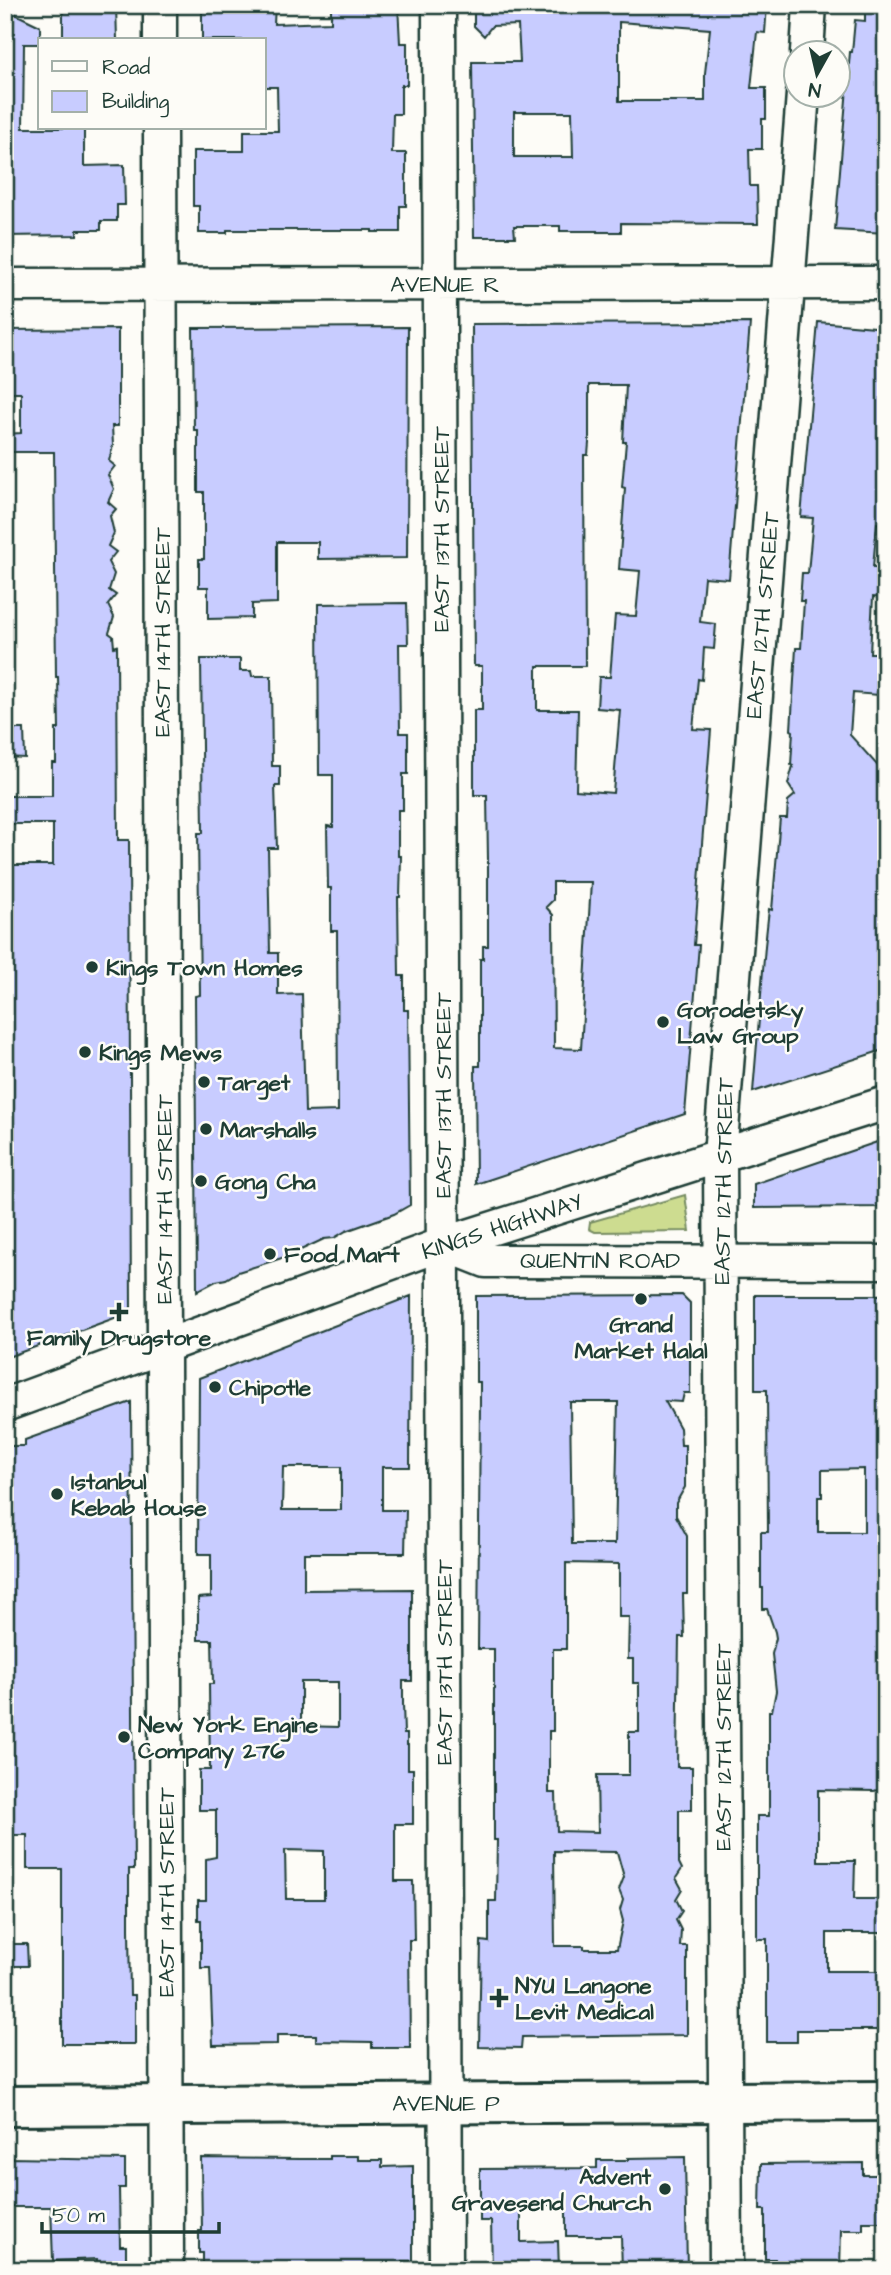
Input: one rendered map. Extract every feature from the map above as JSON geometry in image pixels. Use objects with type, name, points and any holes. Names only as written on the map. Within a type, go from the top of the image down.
[{"type":"main road","name":"AVENUE P","points":[[5,2106],[886,2101]]},
{"type":"street","points":[[160,5],[160,38]]},
{"type":"street","name":"EAST 13TH STREET","points":[[439,5],[446,2270]]},
{"type":"street","points":[[808,38],[810,5]]},
{"type":"street","name":"EAST 12TH STREET","points":[[726,2270],[720,1156],[802,108]]},
{"type":"street","name":"EAST 14TH STREET","points":[[160,130],[167,2270]]},
{"type":"street","name":"AVENUE R","points":[[5,285],[886,283]]},
{"type":"street","name":"KINGS HIGHWAY","points":[[5,1405],[443,1244],[886,1102]]},
{"type":"street","name":"QUENTIN ROAD","points":[[443,1244],[486,1261],[886,1262]]},
{"type":"green space","points":[[685,1195],[690,1231],[595,1232],[589,1229],[590,1222]]},
{"type":"building","points":[[63,5],[116,5],[117,38],[63,38]]},
{"type":"building","points":[[202,5],[275,5],[274,24],[331,22],[331,5],[398,5],[400,43],[407,43],[407,85],[401,85],[401,114],[393,114],[392,153],[406,153],[406,206],[400,206],[400,232],[227,230],[227,233],[199,233],[199,206],[193,206],[193,151],[244,151],[244,131],[278,131],[277,87],[266,87],[266,38],[202,38]]},
{"type":"building","points":[[474,5],[767,5],[765,33],[757,32],[751,88],[766,88],[762,149],[749,149],[750,186],[757,186],[758,224],[621,223],[621,232],[560,231],[560,226],[514,226],[515,237],[474,237],[472,62],[520,62],[518,25],[492,26],[484,36],[474,26]],"holes":[[[619,22],[710,29],[705,101],[619,101]],[[514,112],[572,112],[573,157],[514,157]]]},
{"type":"building","points":[[865,5],[886,5],[886,233],[835,230],[845,108],[852,108],[855,20],[865,21]]},
{"type":"building","points":[[5,9],[40,26],[38,44],[24,44],[23,128],[84,130],[84,166],[124,165],[125,205],[117,205],[117,221],[101,221],[101,230],[77,230],[77,235],[5,236],[5,167],[9,167],[10,131],[5,131]]},
{"type":"building","points":[[818,322],[886,328],[886,524],[877,523],[873,567],[886,568],[886,598],[873,597],[870,653],[882,653],[879,695],[853,693],[850,735],[886,775],[886,1049],[753,1092],[765,946],[769,909],[772,910],[780,818],[787,818],[788,801],[795,795],[788,784],[793,766],[791,730],[796,648],[801,648],[804,601],[800,601],[802,573],[808,573],[813,518],[801,517]]},
{"type":"building","points":[[750,323],[729,579],[704,577],[700,622],[716,624],[714,649],[704,648],[702,680],[698,679],[693,729],[711,730],[694,945],[699,945],[685,1114],[476,1184],[475,1066],[480,1066],[480,959],[483,959],[483,946],[488,946],[488,860],[487,795],[474,795],[474,710],[482,710],[482,666],[474,666],[472,324]],"holes":[[[589,385],[626,385],[623,442],[626,442],[622,487],[625,488],[619,569],[640,571],[636,616],[615,615],[610,677],[599,677],[597,708],[620,710],[613,793],[576,790],[578,710],[537,710],[537,666],[585,666],[584,455],[588,455],[589,443]],[[553,882],[591,882],[581,1049],[554,1048],[553,915],[546,907],[553,900]]]},
{"type":"building","points":[[408,327],[407,558],[318,559],[318,542],[277,542],[277,603],[252,604],[252,618],[208,619],[208,587],[199,587],[199,559],[204,559],[204,492],[198,492],[198,430],[194,430],[193,328]]},
{"type":"building","points":[[118,329],[118,426],[112,426],[113,445],[109,461],[115,466],[108,475],[114,489],[108,502],[116,509],[110,516],[114,533],[108,546],[116,552],[108,562],[114,574],[109,590],[116,595],[108,605],[114,617],[109,633],[113,636],[114,647],[117,646],[118,840],[129,840],[131,1312],[5,1358],[5,865],[53,865],[53,824],[5,824],[5,796],[52,796],[52,763],[56,763],[56,729],[59,729],[54,452],[5,452],[5,434],[21,433],[21,393],[5,393],[5,330]]},
{"type":"building","points":[[407,603],[408,644],[399,644],[400,733],[408,733],[408,774],[403,774],[403,810],[398,810],[398,856],[401,856],[398,897],[399,976],[404,976],[404,1010],[408,1010],[410,1205],[394,1214],[334,1238],[324,1239],[288,1256],[238,1272],[197,1291],[195,996],[200,995],[198,833],[203,833],[201,659],[240,659],[240,671],[251,671],[252,676],[271,676],[272,766],[280,766],[280,786],[275,786],[277,848],[268,848],[270,953],[278,953],[278,995],[302,994],[305,1112],[338,1111],[337,931],[331,931],[327,826],[333,827],[333,775],[319,775],[318,604]]},
{"type":"building","points":[[5,729],[24,729],[25,758],[5,757]]},
{"type":"building","points":[[886,1139],[886,1207],[754,1208],[754,1184]]},
{"type":"building","points":[[682,1295],[690,1303],[690,1393],[684,1393],[682,1402],[665,1401],[680,1428],[681,1445],[685,1445],[685,1487],[676,1503],[676,1516],[687,1536],[687,1594],[683,1594],[684,1637],[679,1637],[677,1767],[692,1767],[692,1810],[679,1810],[679,1863],[682,1869],[676,1878],[682,1889],[676,1899],[682,1911],[676,1920],[681,1930],[680,1946],[687,1946],[687,2035],[522,2037],[521,2048],[479,2047],[481,1941],[489,1942],[489,1901],[496,1901],[497,1840],[494,1840],[494,1649],[478,1649],[480,1382],[476,1382],[476,1296]],"holes":[[[570,1402],[618,1402],[615,1544],[572,1544]],[[566,1563],[619,1564],[619,1617],[629,1617],[628,1659],[633,1659],[633,1683],[639,1683],[639,1732],[629,1732],[629,1775],[597,1775],[598,1832],[557,1831],[556,1793],[549,1793],[549,1731],[553,1731],[553,1649],[566,1649]],[[554,1851],[617,1852],[624,1877],[619,1890],[623,1900],[620,1910],[623,1921],[617,1949],[555,1946]]]},
{"type":"building","points":[[755,1295],[886,1295],[886,1788],[874,1791],[818,1790],[818,1861],[855,1861],[854,1899],[886,1899],[886,1933],[827,1933],[827,1971],[886,1971],[886,2030],[797,2030],[797,2042],[767,2042],[767,1939],[757,1939],[757,1816],[769,1816],[769,1711],[772,1711],[776,1691],[772,1654],[776,1638],[767,1609],[763,1609],[761,1588],[761,1532],[768,1532],[767,1390],[755,1390]],"holes":[[[864,1469],[864,1532],[818,1532],[818,1497],[822,1497],[822,1470]]]},
{"type":"building","points":[[411,1296],[410,1467],[382,1467],[382,1510],[406,1510],[405,1553],[304,1553],[304,1590],[412,1589],[412,1681],[403,1681],[403,1704],[408,1769],[413,1769],[413,1824],[395,1824],[395,1881],[413,1881],[414,1940],[409,1940],[410,2048],[372,2048],[372,2042],[316,2041],[316,2035],[277,2035],[277,2044],[213,2045],[210,1968],[201,1968],[201,1920],[198,1920],[198,1900],[206,1900],[206,1859],[216,1857],[216,1810],[199,1810],[199,1770],[210,1770],[209,1684],[213,1684],[212,1640],[198,1640],[198,1598],[211,1597],[211,1554],[198,1554],[199,1378]],"holes":[[[283,1467],[341,1467],[341,1510],[282,1510]],[[301,1682],[338,1682],[338,1727],[301,1726]],[[285,1850],[324,1851],[324,1899],[286,1899]]]},
{"type":"building","points":[[131,1402],[134,1869],[129,1869],[129,1929],[130,1995],[135,1995],[135,2044],[62,2044],[62,1869],[27,1869],[27,1835],[5,1835],[5,1446],[25,1446],[25,1440]]},
{"type":"building","points":[[6,1944],[27,1944],[28,1966],[6,1966]]},
{"type":"building","points":[[330,2156],[358,2156],[358,2160],[382,2160],[382,2167],[413,2166],[413,2261],[403,2261],[403,2270],[344,2270],[344,2264],[306,2264],[306,2270],[203,2270],[203,2253],[199,2253],[199,2231],[202,2231],[201,2158],[330,2159]]},
{"type":"building","points":[[685,2157],[687,2270],[622,2270],[621,2236],[566,2236],[566,2205],[521,2205],[521,2242],[558,2241],[559,2270],[492,2270],[491,2221],[480,2221],[480,2169],[597,2168],[597,2160]]},
{"type":"building","points":[[9,2158],[125,2160],[125,2188],[119,2188],[120,2246],[126,2246],[126,2270],[101,2270],[101,2262],[97,2262],[97,2259],[53,2261],[51,2207],[9,2207]]},
{"type":"building","points":[[863,2163],[863,2175],[886,2175],[886,2222],[863,2222],[863,2230],[841,2230],[840,2270],[776,2270],[775,2259],[765,2259],[765,2210],[760,2210],[761,2164]]},
{"type":"place","name":"Kings Town Homes","points":[[92,967]]},
{"type":"place","name":"Gorodetsky Law Group","points":[[663,1022]]},
{"type":"place","name":"Kings Mews","points":[[85,1052]]},
{"type":"place","name":"Target","points":[[204,1082]]},
{"type":"place","name":"Marshalls","points":[[206,1129]]},
{"type":"place","name":"Gong Cha","points":[[201,1181]]},
{"type":"place","name":"Food Mart","points":[[270,1254]]},
{"type":"place","name":"Grand Market Halal","points":[[641,1299]]},
{"type":"place","name":"Family Drugstore","points":[[119,1312]]},
{"type":"place","name":"Chipotle","points":[[215,1387]]},
{"type":"place","name":"Istanbul Kebab House","points":[[57,1494]]},
{"type":"place","name":"New York Engine Company 276","points":[[124,1737]]},
{"type":"place","name":"NYU Langone Levit Medical","points":[[499,1998]]},
{"type":"place","name":"Advent Gravesend Church","points":[[665,2189]]}]
